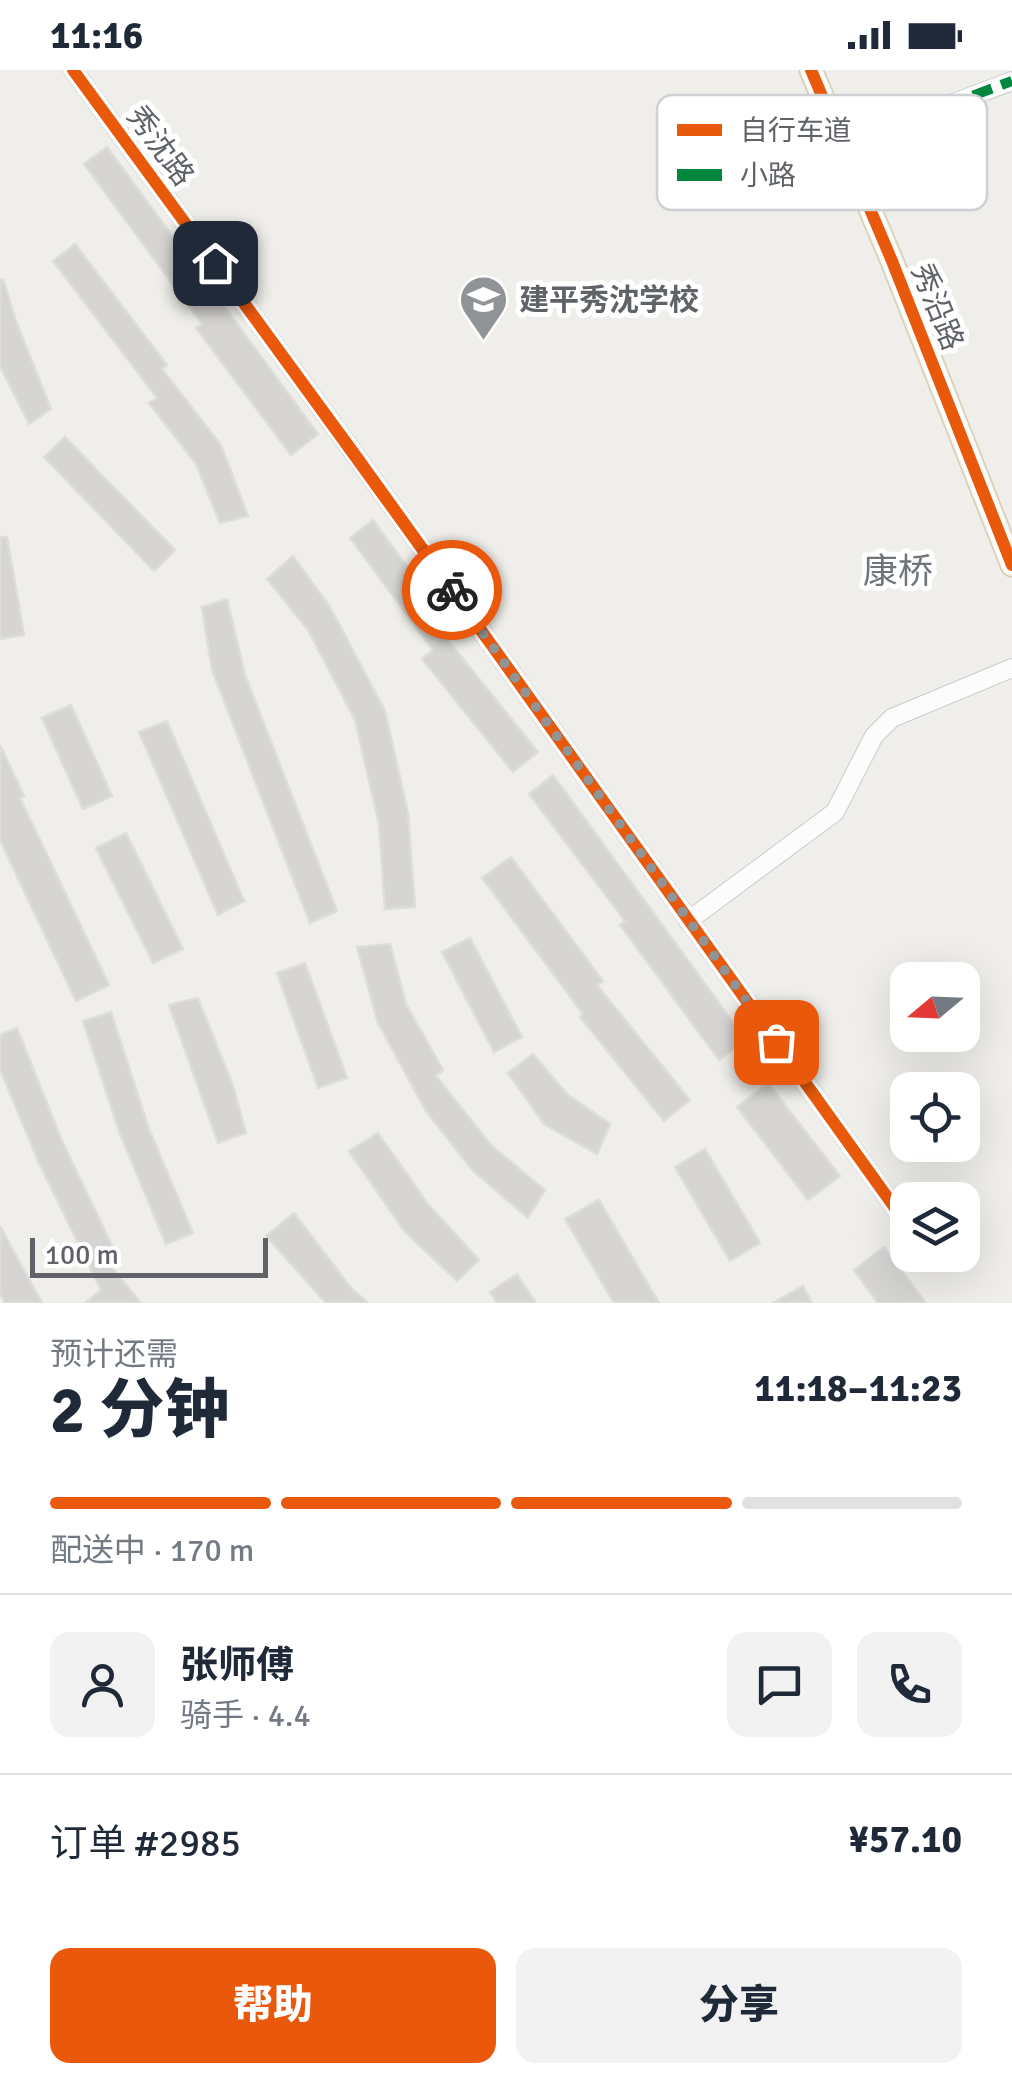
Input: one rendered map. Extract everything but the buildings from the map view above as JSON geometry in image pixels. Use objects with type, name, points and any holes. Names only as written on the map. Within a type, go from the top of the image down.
[{"type":"main road","name":"秀沿路","points":[[811,70],[822,95]]},
{"type":"main road","name":"秀沿路","points":[[870,210],[1012,565]]},
{"type":"street","name":"秀沈路","points":[[73,70],[344,440],[890,1201]]},
{"type":"street","points":[[975,95],[1012,81]]},
{"type":"street","points":[[688,921],[834,812],[874,736],[892,718],[1012,668]]},
{"type":"marked path","points":[[975,95],[1012,81]]},
{"type":"cycle path","points":[[73,70],[356,456],[890,1201]]},
{"type":"cycle path","points":[[811,70],[822,95]]},
{"type":"cycle path","points":[[870,210],[1012,565]]},
{"type":"way so far","points":[[452,590],[776,1042]]},
{"type":"place","name":"建平秀沈学校","points":[[484,342]]},
{"type":"district","name":"康桥","points":[[898,571]]},
{"type":"route","points":[[215,263],[452,590]]}]
